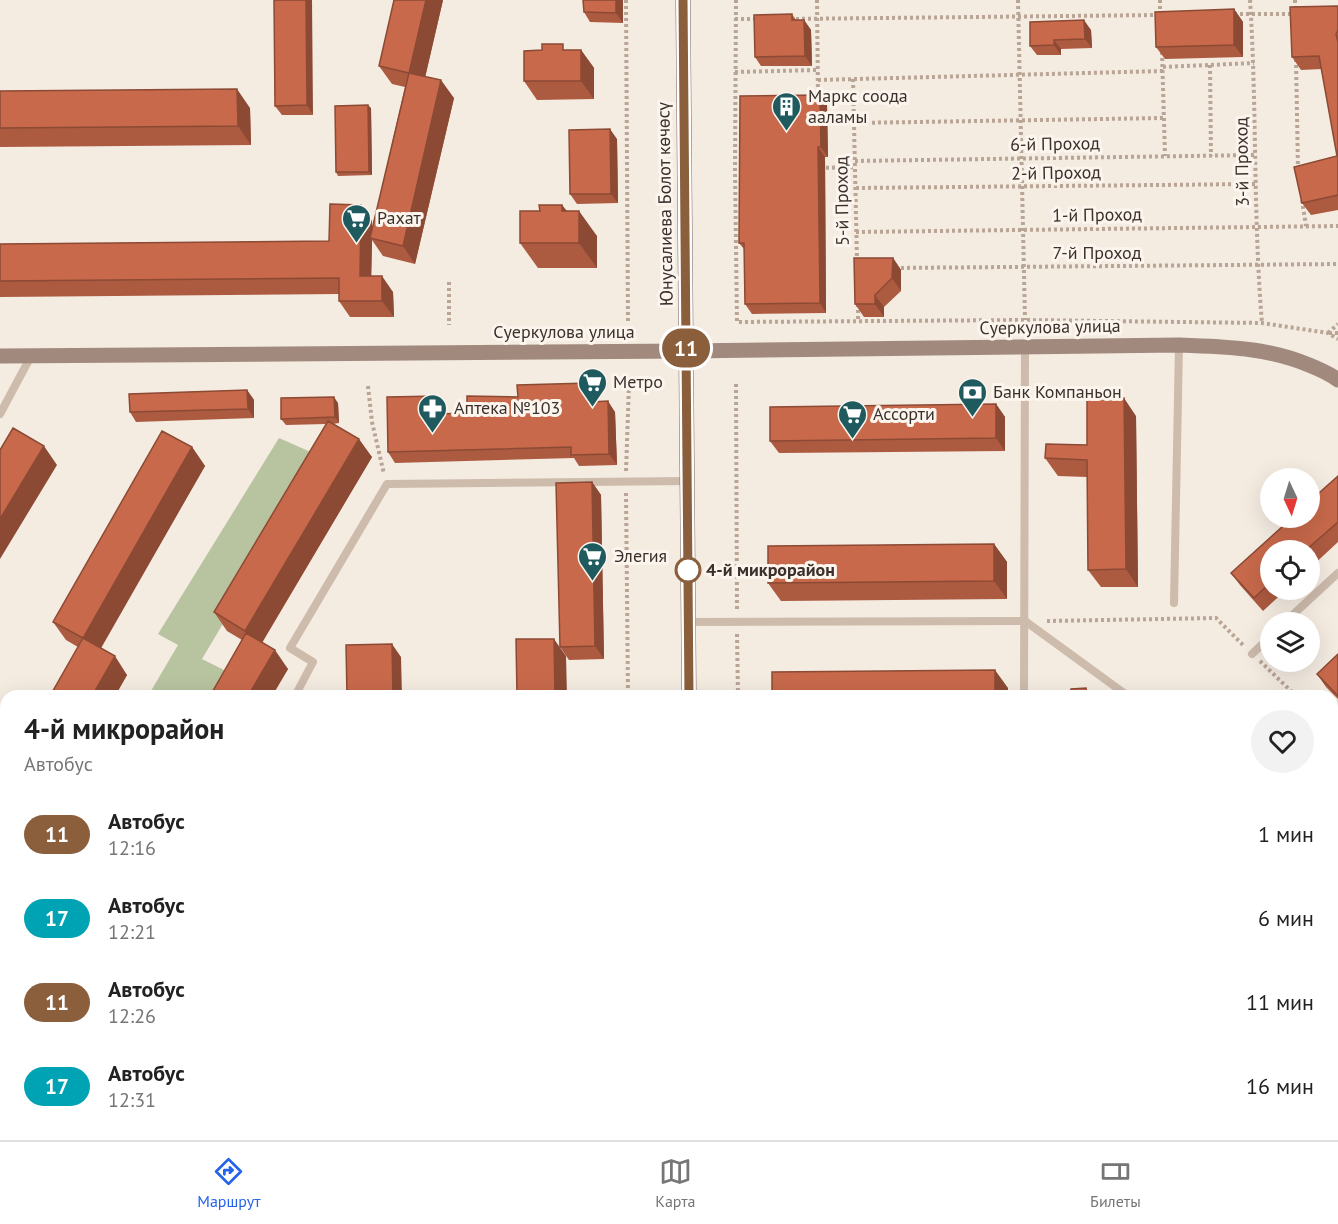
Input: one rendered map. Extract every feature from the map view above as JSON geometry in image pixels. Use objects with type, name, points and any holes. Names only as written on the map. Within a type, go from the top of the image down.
[{"type":"main road","name":"Юнусалиева Болот көчөсү","points":[[683,0],[689,690]]},
{"type":"main road","name":"Суеркулова улица","points":[[0,356],[1179,345],[1248,348],[1294,359],[1338,380]]},
{"type":"lane","points":[[1174,603],[1179,345]]},
{"type":"lane","points":[[1024,690],[1025,347]]},
{"type":"lane","points":[[0,414],[30,356]]},
{"type":"lane","points":[[298,690],[313,662],[290,648],[387,484],[687,481]]},
{"type":"lane","points":[[1296,612],[1338,573]]},
{"type":"lane","points":[[688,622],[1025,621],[1120,690]]},
{"type":"lane","points":[[1252,654],[1260,646]]},
{"type":"path","points":[[626,0],[628,324]]},
{"type":"path","points":[[736,0],[737,322],[1025,320],[1262,323],[1338,333]]},
{"type":"path","points":[[817,0],[818,101]]},
{"type":"path","points":[[1018,0],[1025,320]]},
{"type":"path","points":[[1160,0],[1161,25]]},
{"type":"path","name":"3-й Проход","points":[[1250,0],[1254,63],[1257,265],[1262,323]]},
{"type":"path","points":[[1228,14],[1295,14],[1295,0]]},
{"type":"path","points":[[782,19],[1161,15]]},
{"type":"path","points":[[735,20],[771,19]]},
{"type":"path","points":[[1162,46],[1166,156]]},
{"type":"path","points":[[1296,50],[1299,170]]},
{"type":"path","points":[[818,80],[1020,75],[1254,63]]},
{"type":"path","points":[[1210,65],[1211,156]]},
{"type":"path","points":[[735,72],[818,70]]},
{"type":"path","name":"5-й Проход","points":[[853,79],[857,268]]},
{"type":"path","points":[[735,102],[747,102]]},
{"type":"path","points":[[854,123],[1164,118]]},
{"type":"path","name":"6-й Проход","points":[[855,160],[1256,155]]},
{"type":"path","points":[[811,168],[855,167]]},
{"type":"path","points":[[735,170],[746,170]]},
{"type":"path","name":"2-й Проход","points":[[856,188],[1256,184]]},
{"type":"path","points":[[1300,192],[1306,226]]},
{"type":"path","name":"1-й Проход","points":[[856,231],[1338,226]]},
{"type":"path","name":"7-й Проход","points":[[893,267],[1338,264]]},
{"type":"path","points":[[449,282],[449,325]]},
{"type":"path","points":[[858,300],[858,322]]},
{"type":"path","points":[[1328,333],[1338,324]]},
{"type":"path","points":[[1328,333],[1338,339]]},
{"type":"path","points":[[628,384],[626,481],[628,690]]},
{"type":"path","points":[[736,384],[738,690]]},
{"type":"path","points":[[368,386],[372,422],[387,484]]},
{"type":"path","points":[[1025,621],[1216,618],[1290,690]]},
{"type":"green space","points":[[279,438],[322,457],[202,659],[238,677],[230,690],[152,690],[178,645],[158,634]]},
{"type":"building","points":[[274,0],[306,0],[307,105],[275,106]]},
{"type":"building","points":[[394,0],[426,0],[409,73],[379,66]]},
{"type":"building","points":[[583,0],[616,0],[616,13],[584,12]]},
{"type":"building","points":[[1338,6],[1336,34],[1338,42],[1338,195],[1302,203],[1294,167],[1337,156],[1319,56],[1292,57],[1290,7]]},
{"type":"building","points":[[1234,9],[1234,45],[1156,47],[1155,12]]},
{"type":"building","points":[[792,14],[792,20],[804,20],[805,56],[755,57],[754,15]]},
{"type":"building","points":[[1084,20],[1085,39],[1054,40],[1054,45],[1030,46],[1030,22]]},
{"type":"building","points":[[542,44],[563,44],[563,50],[581,50],[581,81],[524,81],[524,51],[542,50]]},
{"type":"building","points":[[409,73],[441,80],[403,246],[370,238]]},
{"type":"building","points":[[237,89],[238,126],[0,128],[0,91]]},
{"type":"building","points":[[820,95],[821,147],[818,147],[820,303],[745,304],[744,243],[739,243],[740,96]]},
{"type":"building","points":[[368,105],[369,172],[336,172],[335,106]]},
{"type":"building","points":[[610,129],[611,194],[570,194],[569,130]]},
{"type":"building","points":[[330,204],[361,205],[360,276],[382,276],[382,301],[339,301],[339,278],[0,281],[0,244],[329,241]]},
{"type":"building","points":[[539,205],[562,205],[562,211],[579,211],[579,243],[520,243],[520,211],[540,211]]},
{"type":"building","points":[[854,258],[893,258],[892,278],[875,295],[875,304],[855,304]]},
{"type":"building","points":[[589,383],[589,402],[608,401],[609,454],[571,455],[571,447],[388,452],[387,397],[437,396],[437,414],[467,413],[467,396],[518,397],[517,385]]},
{"type":"building","points":[[247,390],[248,409],[130,412],[129,394]]},
{"type":"building","points":[[334,397],[335,417],[281,419],[281,398]]},
{"type":"building","points":[[1087,398],[1124,398],[1126,569],[1088,570],[1087,460],[1045,458],[1046,444],[1087,445]]},
{"type":"building","points":[[996,404],[996,438],[770,441],[770,407]]},
{"type":"building","points":[[328,421],[359,439],[245,631],[214,612]]},
{"type":"building","points":[[13,428],[44,446],[0,519],[0,450]]},
{"type":"building","points":[[162,431],[192,447],[83,638],[53,622]]},
{"type":"building","points":[[1338,476],[1338,522],[1317,540],[1268,540],[1281,528],[1320,528],[1320,492]]},
{"type":"building","points":[[592,482],[595,646],[560,647],[556,483]]},
{"type":"building","points":[[994,544],[994,581],[768,583],[768,546]]},
{"type":"building","points":[[1260,547],[1260,592],[1254,598],[1231,573]]},
{"type":"building","points":[[246,633],[275,650],[252,690],[213,690]]},
{"type":"building","points":[[83,638],[115,656],[95,690],[53,690]]},
{"type":"building","points":[[516,639],[554,639],[555,690],[517,690]]},
{"type":"building","points":[[392,644],[393,690],[347,690],[346,645]]},
{"type":"building","points":[[1338,654],[1338,690],[1332,690],[1317,674]]},
{"type":"building","points":[[995,670],[995,690],[772,690],[772,672]]},
{"type":"building","points":[[1086,688],[1086,690],[1071,690]]},
{"type":"bus line","name":"11","points":[[683,0],[689,690]]},
{"type":"place","name":"Маркс соода ааламы","points":[[787,132]]},
{"type":"place","name":"Рахат","points":[[356,244]]},
{"type":"place","name":"Метро","points":[[592,408]]},
{"type":"place","name":"Банк Компаньон","points":[[972,418]]},
{"type":"place","name":"Аптека №103","points":[[433,434]]},
{"type":"place","name":"Ассорти","points":[[852,440]]},
{"type":"place","name":"4-й микрорайон","points":[[688,570]]},
{"type":"place","name":"Элегия","points":[[593,582]]}]
